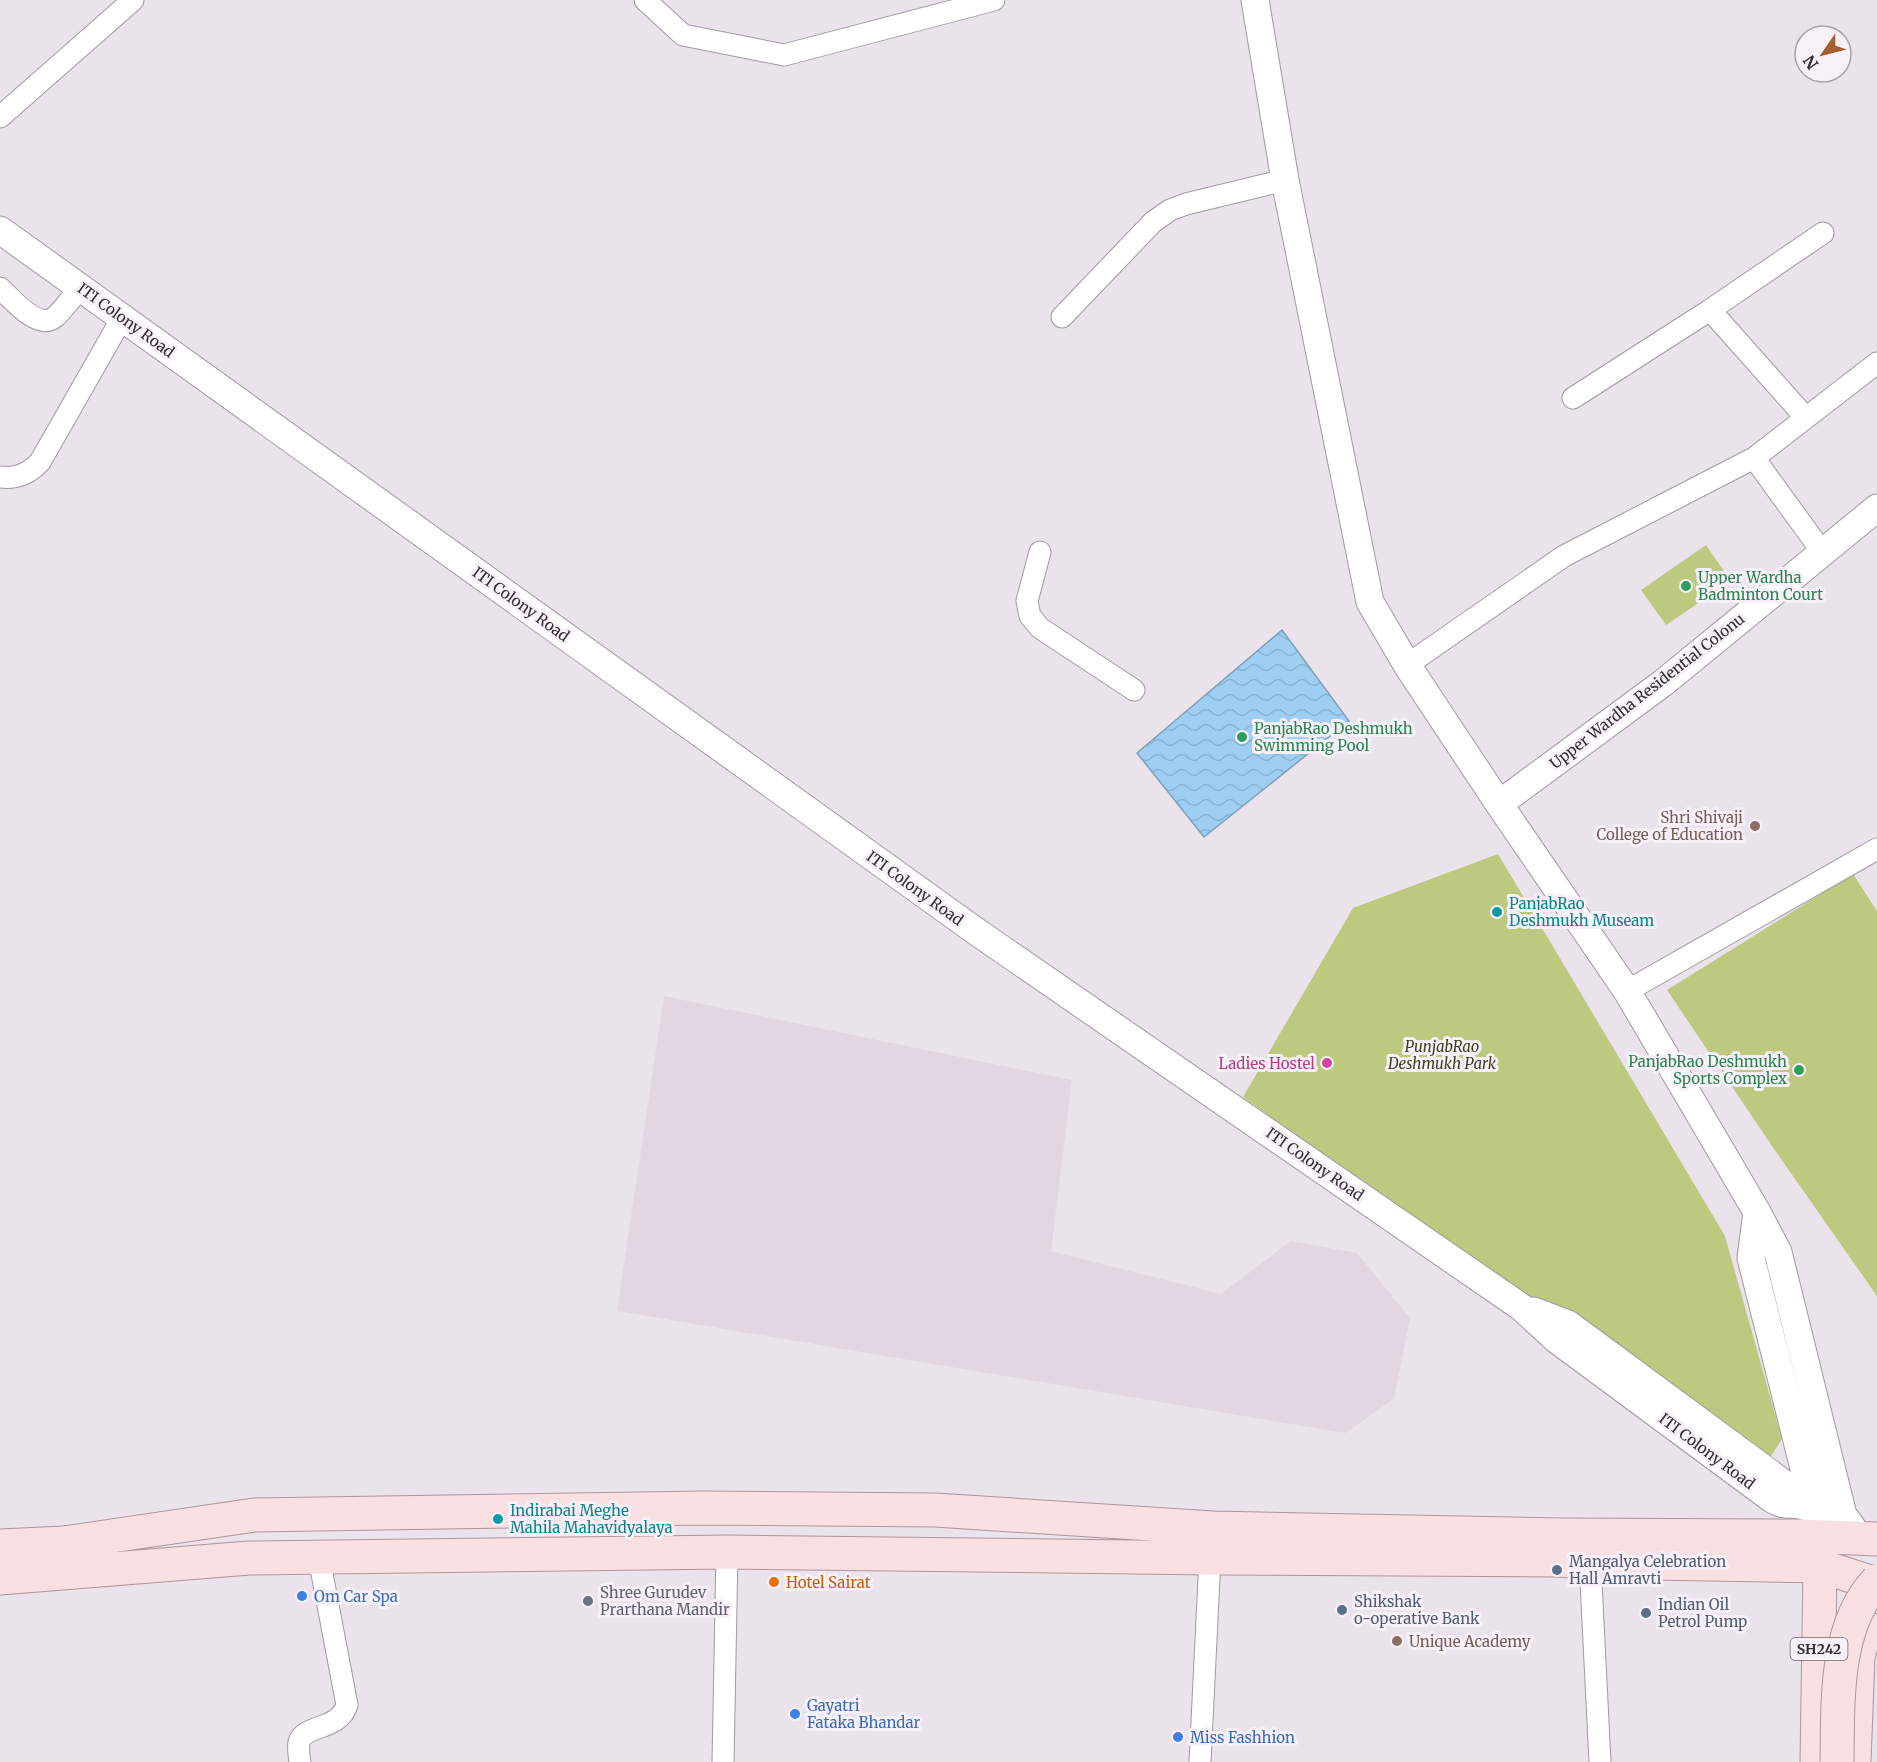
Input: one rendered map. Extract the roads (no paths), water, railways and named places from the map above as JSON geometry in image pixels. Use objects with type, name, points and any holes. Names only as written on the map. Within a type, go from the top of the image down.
[{"type":"main road","points":[[0,1546],[64,1543],[254,1515],[703,1508],[935,1510],[1559,1547],[1590,1562],[1834,1533]]},
{"type":"main road","points":[[249,1558],[254,1515]]},
{"type":"main road","points":[[0,1578],[249,1558],[727,1552],[1210,1558],[1559,1547],[1834,1533]]},
{"type":"main road","points":[[1834,1533],[1877,1584]]},
{"type":"main road","points":[[1834,1533],[1877,1584]]},
{"type":"main road","name":"SH242","points":[[1817,1762],[1834,1533]]},
{"type":"main road","points":[[1858,1657],[1877,1584]]},
{"type":"main road","points":[[1837,1762],[1843,1649],[1851,1623],[1870,1588],[1877,1584]]},
{"type":"main road","points":[[1858,1657],[1877,1630]]},
{"type":"main road","name":"SH242","points":[[1854,1762],[1858,1657]]},
{"type":"street","points":[[0,117],[133,0]]},
{"type":"street","points":[[645,0],[683,35],[784,55],[994,0]]},
{"type":"street","points":[[1255,0],[1285,180],[1370,602],[1407,665],[1627,991],[1757,1212],[1778,1252],[1834,1533]]},
{"type":"street","points":[[1062,317],[1153,222],[1170,210],[1285,180]]},
{"type":"street","name":"ITI Colony Road","points":[[0,230],[977,932],[1521,1306],[1557,1340],[1772,1499],[1834,1533]]},
{"type":"street","points":[[1572,398],[1710,310],[1823,233]]},
{"type":"street","points":[[0,288],[27,315],[46,320],[53,319],[80,288]]},
{"type":"street","points":[[1710,310],[1806,418]]},
{"type":"street","points":[[0,477],[12,478],[23,475],[40,462],[123,318]]},
{"type":"street","points":[[1407,665],[1564,556],[1754,458],[1877,363]]},
{"type":"street","points":[[1754,458],[1823,552]]},
{"type":"street","name":"Upper Wardha Residential Colonu","points":[[1499,804],[1663,683],[1877,508]]},
{"type":"street","points":[[1040,552],[1028,602],[1030,616],[1040,628],[1134,690]]},
{"type":"street","points":[[1627,991],[1877,849]]},
{"type":"street","points":[[723,1762],[727,1552]]},
{"type":"street","points":[[300,1762],[299,1744],[302,1737],[338,1720],[347,1705],[320,1558]]},
{"type":"street","points":[[1200,1762],[1210,1558]]},
{"type":"street","points":[[1590,1562],[1600,1762]]},
{"type":"water","name":"PanjabRao Deshmukh Swimming Pool","points":[[1282,630],[1349,721],[1204,837],[1137,753]]},
{"type":"place","name":"Upper Wardha Badminton Court","points":[[1686,586]]},
{"type":"place","name":"PanjabRao Deshmukh Swimming Pool","points":[[1242,737]]},
{"type":"place","name":"Shri Shivaji College of Education","points":[[1755,826]]},
{"type":"place","name":"PanjabRao Deshmukh Museam","points":[[1497,912]]},
{"type":"place","name":"Ladies Hostel","points":[[1327,1063]]},
{"type":"place","name":"PanjabRao Deshmukh Sports Complex","points":[[1799,1070]]},
{"type":"place","name":"Indirabai Meghe Mahila Mahavidyalaya","points":[[498,1519]]},
{"type":"place","name":"Mangalya Celebration Hall Amravti","points":[[1557,1570]]},
{"type":"place","name":"Hotel Sairat","points":[[774,1582]]},
{"type":"place","name":"Om Car Spa","points":[[302,1596]]},
{"type":"place","name":"Shree Gurudev Prarthana Mandir","points":[[588,1601]]},
{"type":"place","name":"Shikshak o-operative Bank","points":[[1342,1610]]},
{"type":"place","name":"Indian Oil Petrol Pump","points":[[1646,1613]]},
{"type":"place","name":"Unique Academy","points":[[1397,1641]]},
{"type":"place","name":"Gayatri Fataka Bhandar","points":[[795,1714]]},
{"type":"place","name":"Miss Fashhion","points":[[1178,1737]]},
{"type":"park label","name":"PunjabRao Deshmukh Park","points":[[1442,1054]]}]
